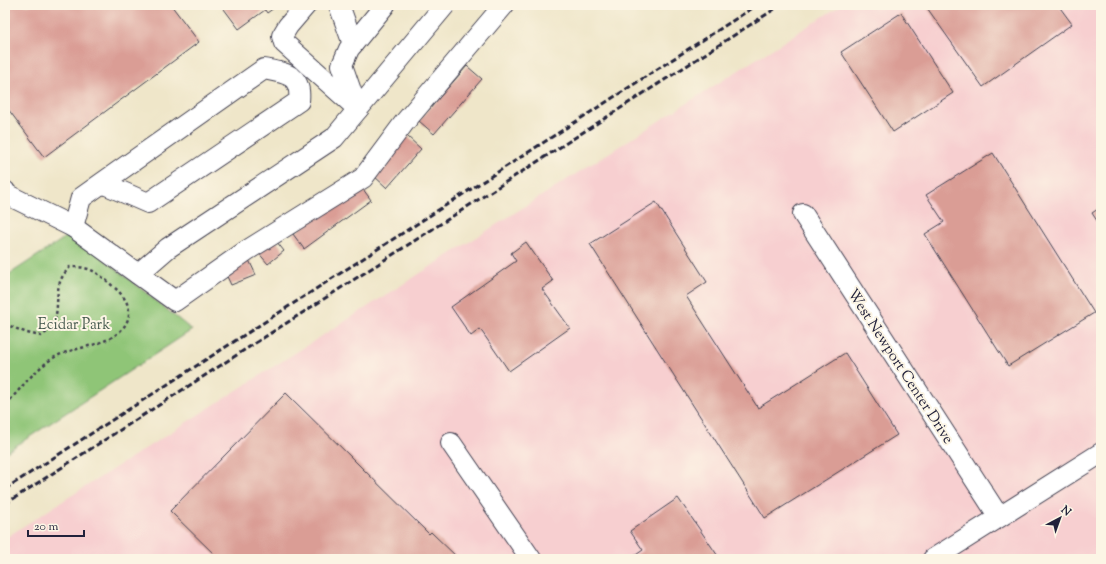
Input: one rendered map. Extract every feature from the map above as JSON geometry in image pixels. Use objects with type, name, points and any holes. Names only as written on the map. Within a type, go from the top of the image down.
[{"type":"street","points":[[306,5],[288,26],[282,36],[284,43],[358,109]]},
{"type":"street","points":[[339,5],[352,44]]},
{"type":"street","points":[[358,109],[342,65],[352,44],[385,5]]},
{"type":"street","points":[[138,274],[168,248],[334,138],[445,5]]},
{"type":"street","points":[[5,191],[6,194],[73,226],[175,301],[246,251],[363,178],[404,123],[504,5]]},
{"type":"street","points":[[73,226],[81,198],[102,183],[264,69],[288,74],[300,90],[299,101],[148,204],[102,183]]},
{"type":"street","name":"West Newport Center Drive","points":[[803,214],[999,517]]},
{"type":"street","points":[[451,443],[532,559]]},
{"type":"street","points":[[933,559],[1101,453]]},
{"type":"path","points":[[5,324],[28,333],[41,336],[50,330],[55,316],[58,285],[63,274],[70,267],[82,267],[100,274],[119,291],[126,301],[130,313],[126,326],[112,337],[92,346],[56,357],[43,365],[5,406]]},
{"type":"shaded area","points":[[841,5],[1101,5],[1101,559],[5,559],[5,538]]},
{"type":"green space","name":"Ecidar Park","points":[[72,233],[192,330],[5,453],[5,277]]},
{"type":"building","points":[[5,5],[171,5],[199,42],[44,157],[5,105]]},
{"type":"building","points":[[221,5],[278,5],[267,13],[265,10],[239,29]]},
{"type":"building","points":[[925,5],[1058,5],[1072,24],[983,87]]},
{"type":"building","points":[[901,13],[953,93],[893,132],[841,52]]},
{"type":"building","points":[[467,66],[482,79],[434,134],[419,121]]},
{"type":"building","points":[[407,136],[421,149],[387,188],[373,175]]},
{"type":"building","points":[[993,153],[1094,313],[1008,366],[925,234],[944,222],[926,195]]},
{"type":"building","points":[[360,185],[371,200],[304,249],[293,234]]},
{"type":"building","points":[[656,202],[707,282],[686,296],[758,408],[845,353],[897,435],[765,518],[590,244]]},
{"type":"building","points":[[1101,207],[1101,227],[1092,213]]},
{"type":"building","points":[[273,237],[284,251],[268,264],[257,251]]},
{"type":"building","points":[[526,242],[553,281],[542,289],[570,328],[509,371],[480,329],[471,336],[451,307],[516,261],[511,253]]},
{"type":"building","points":[[249,260],[256,275],[231,285],[224,270]]},
{"type":"building","points":[[286,393],[429,534],[431,532],[459,559],[219,559],[170,511]]},
{"type":"building","points":[[678,498],[720,559],[630,559],[643,550],[630,531]]},
{"type":"railway","points":[[5,489],[757,5]]},
{"type":"railway","points":[[5,504],[781,5]]}]
